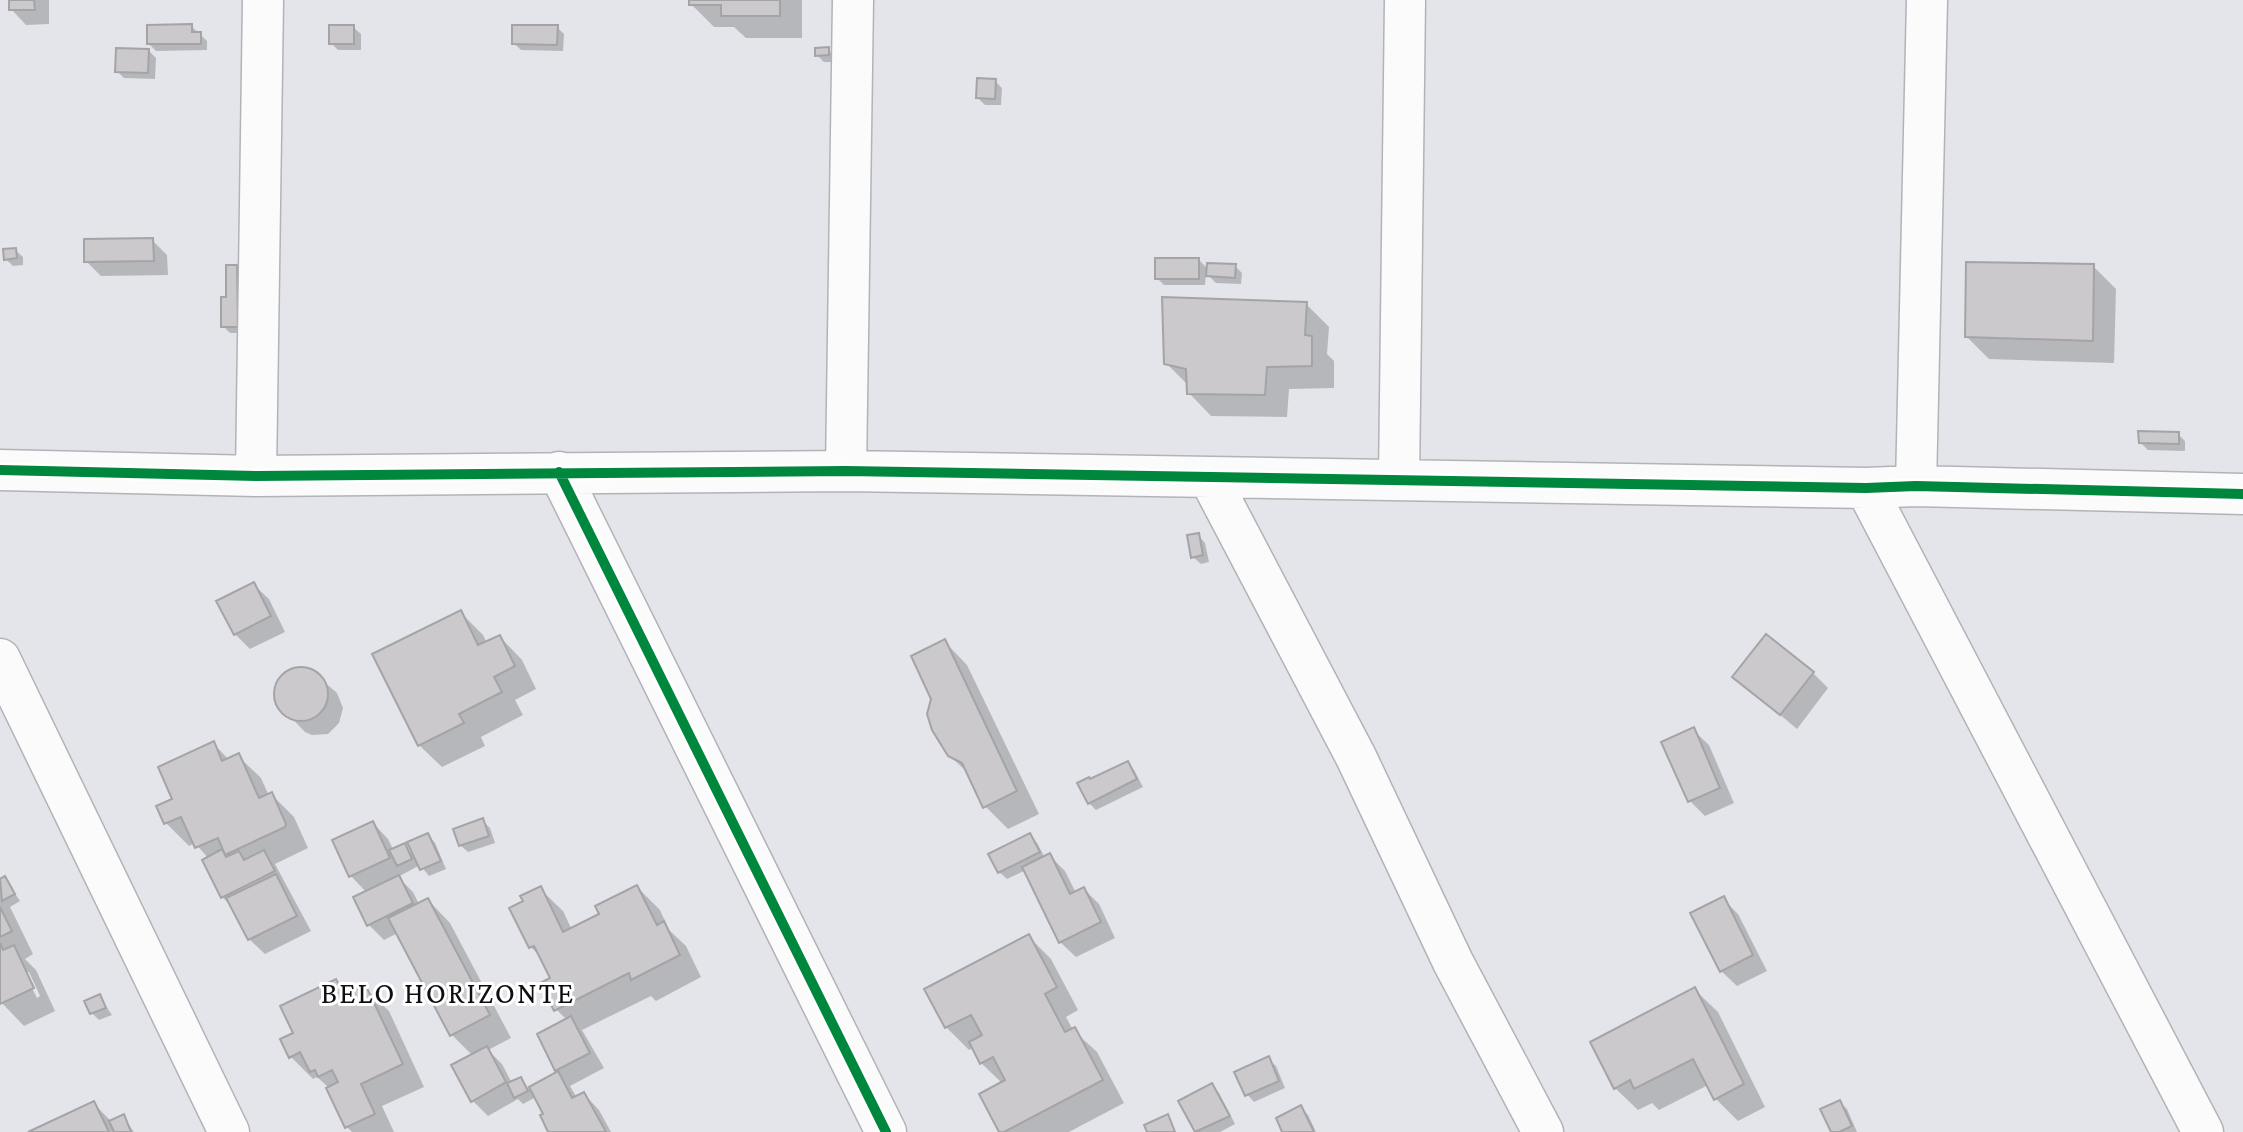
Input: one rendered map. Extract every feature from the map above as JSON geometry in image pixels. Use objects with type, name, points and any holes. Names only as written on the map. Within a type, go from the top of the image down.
[{"type":"street","points":[[256,476],[263,0]]},
{"type":"street","points":[[846,471],[853,0]]},
{"type":"street","points":[[1399,480],[1405,0]]},
{"type":"street","points":[[1916,486],[1927,0]]},
{"type":"street","points":[[0,470],[256,476],[846,471],[1866,488],[1916,486],[2243,494]]},
{"type":"street","points":[[559,472],[886,1132]]},
{"type":"street","points":[[1209,477],[1356,757],[1453,962],[1543,1132]]},
{"type":"street","points":[[1866,488],[2203,1132]]},
{"type":"street","points":[[0,659],[229,1132]]},
{"type":"building","points":[[9,0],[34,0],[35,10],[9,10]]},
{"type":"building","points":[[689,0],[780,0],[780,16],[721,16],[721,5],[689,5]]},
{"type":"building","points":[[192,24],[192,32],[201,32],[201,44],[147,44],[147,25]]},
{"type":"building","points":[[329,25],[354,25],[354,44],[329,44]]},
{"type":"building","points":[[512,25],[558,25],[557,45],[512,44]]},
{"type":"building","points":[[829,47],[829,55],[815,56],[815,48]]},
{"type":"building","points":[[116,48],[149,49],[148,73],[115,72]]},
{"type":"building","points":[[977,78],[996,79],[995,99],[976,98]]},
{"type":"building","points":[[153,238],[154,261],[84,262],[84,239]]},
{"type":"building","points":[[16,248],[17,258],[4,260],[3,249]]},
{"type":"building","points":[[1155,258],[1199,258],[1199,279],[1155,279]]},
{"type":"building","points":[[1966,262],[2094,264],[2093,341],[1965,337]]},
{"type":"building","points":[[1207,263],[1236,264],[1235,278],[1206,276]]},
{"type":"building","points":[[226,265],[237,265],[238,327],[221,327],[221,297],[226,297]]},
{"type":"building","points":[[1162,297],[1307,302],[1305,335],[1312,336],[1312,366],[1267,367],[1265,395],[1187,394],[1186,369],[1164,364]]},
{"type":"building","points":[[2138,431],[2179,432],[2179,444],[2139,443]]},
{"type":"building","points":[[1199,533],[1203,555],[1191,558],[1187,535]]},
{"type":"building","points":[[254,582],[271,616],[234,635],[216,601]]},
{"type":"building","points":[[461,610],[478,645],[500,635],[515,666],[494,677],[502,692],[459,714],[464,723],[418,746],[372,654]]},
{"type":"building","points":[[1766,634],[1814,672],[1780,715],[1732,677]]},
{"type":"building","points":[[945,639],[1017,791],[983,808],[962,763],[948,756],[932,730],[927,714],[931,699],[911,656]]},
{"type":"building","points":[[301,667],[320,675],[328,694],[320,713],[301,721],[282,713],[274,694],[282,675]]},
{"type":"building","points":[[1694,727],[1720,788],[1688,802],[1661,742]]},
{"type":"building","points":[[214,741],[222,761],[239,753],[259,798],[272,792],[286,824],[225,855],[218,838],[195,848],[181,817],[164,824],[156,806],[172,799],[158,767]]},
{"type":"building","points":[[1128,761],[1137,779],[1088,804],[1077,783]]},
{"type":"building","points":[[483,818],[489,836],[459,846],[453,829]]},
{"type":"building","points":[[373,821],[390,858],[349,877],[332,840]]},
{"type":"building","points":[[428,833],[441,861],[420,870],[407,842]]},
{"type":"building","points":[[1030,833],[1040,852],[998,873],[988,854]]},
{"type":"building","points":[[405,843],[412,859],[397,866],[389,850]]},
{"type":"building","points":[[222,849],[226,857],[239,851],[244,860],[264,850],[275,871],[221,898],[202,860]]},
{"type":"building","points":[[1050,853],[1070,894],[1084,887],[1101,922],[1059,943],[1022,867]]},
{"type":"building","points":[[276,874],[297,916],[248,940],[226,898]]},
{"type":"building","points":[[399,875],[413,903],[367,926],[353,897]]},
{"type":"building","points":[[5,876],[15,894],[2,901],[0,879]]},
{"type":"building","points":[[637,885],[657,925],[664,921],[680,955],[631,980],[629,973],[554,1011],[540,983],[550,978],[534,946],[529,948],[509,908],[523,901],[520,896],[541,886],[563,932],[599,914],[595,906]]},
{"type":"building","points":[[1724,896],[1753,955],[1720,972],[1690,913]]},
{"type":"building","points":[[428,898],[490,1015],[450,1036],[388,918]]},
{"type":"building","points":[[0,907],[12,931],[0,937]]},
{"type":"building","points":[[1029,934],[1057,987],[1045,994],[1065,1032],[1075,1027],[1103,1080],[999,1132],[979,1094],[1005,1080],[993,1057],[980,1064],[969,1042],[982,1035],[971,1015],[945,1028],[924,989]]},
{"type":"building","points":[[0,943],[3,950],[14,945],[34,988],[0,1004]]},
{"type":"building","points":[[336,979],[343,993],[357,986],[358,990],[366,986],[403,1064],[361,1084],[375,1114],[345,1128],[326,1088],[338,1082],[332,1070],[318,1077],[315,1070],[310,1072],[300,1052],[289,1058],[280,1039],[293,1033],[280,1006]]},
{"type":"building","points":[[1695,987],[1744,1084],[1714,1100],[1693,1059],[1634,1089],[1630,1080],[1614,1089],[1590,1042]]},
{"type":"building","points":[[100,994],[106,1008],[90,1014],[84,1001]]},
{"type":"building","points":[[571,1016],[590,1053],[555,1071],[537,1034]]},
{"type":"building","points":[[487,1046],[506,1082],[471,1102],[451,1065]]},
{"type":"building","points":[[1269,1056],[1279,1081],[1245,1096],[1234,1072]]},
{"type":"building","points":[[558,1071],[572,1098],[584,1092],[606,1132],[548,1132],[529,1087]]},
{"type":"building","points":[[521,1077],[528,1091],[514,1098],[507,1083]]},
{"type":"building","points":[[1212,1083],[1230,1116],[1195,1132],[1178,1101]]},
{"type":"building","points":[[1840,1100],[1852,1126],[1831,1132],[1820,1109]]},
{"type":"building","points":[[94,1101],[109,1132],[28,1132]]},
{"type":"building","points":[[1301,1105],[1314,1132],[1282,1132],[1276,1118]]},
{"type":"building","points":[[124,1114],[131,1132],[114,1132],[109,1121]]},
{"type":"building","points":[[1168,1114],[1175,1132],[1147,1132],[1144,1125]]},
{"type":"cycle path","points":[[0,470],[256,476],[846,471],[1866,488],[1916,486],[2243,494]]},
{"type":"cycle path","points":[[559,472],[886,1132]]},
{"type":"district","name":"BELO HORIZONTE","points":[[448,993]]}]
